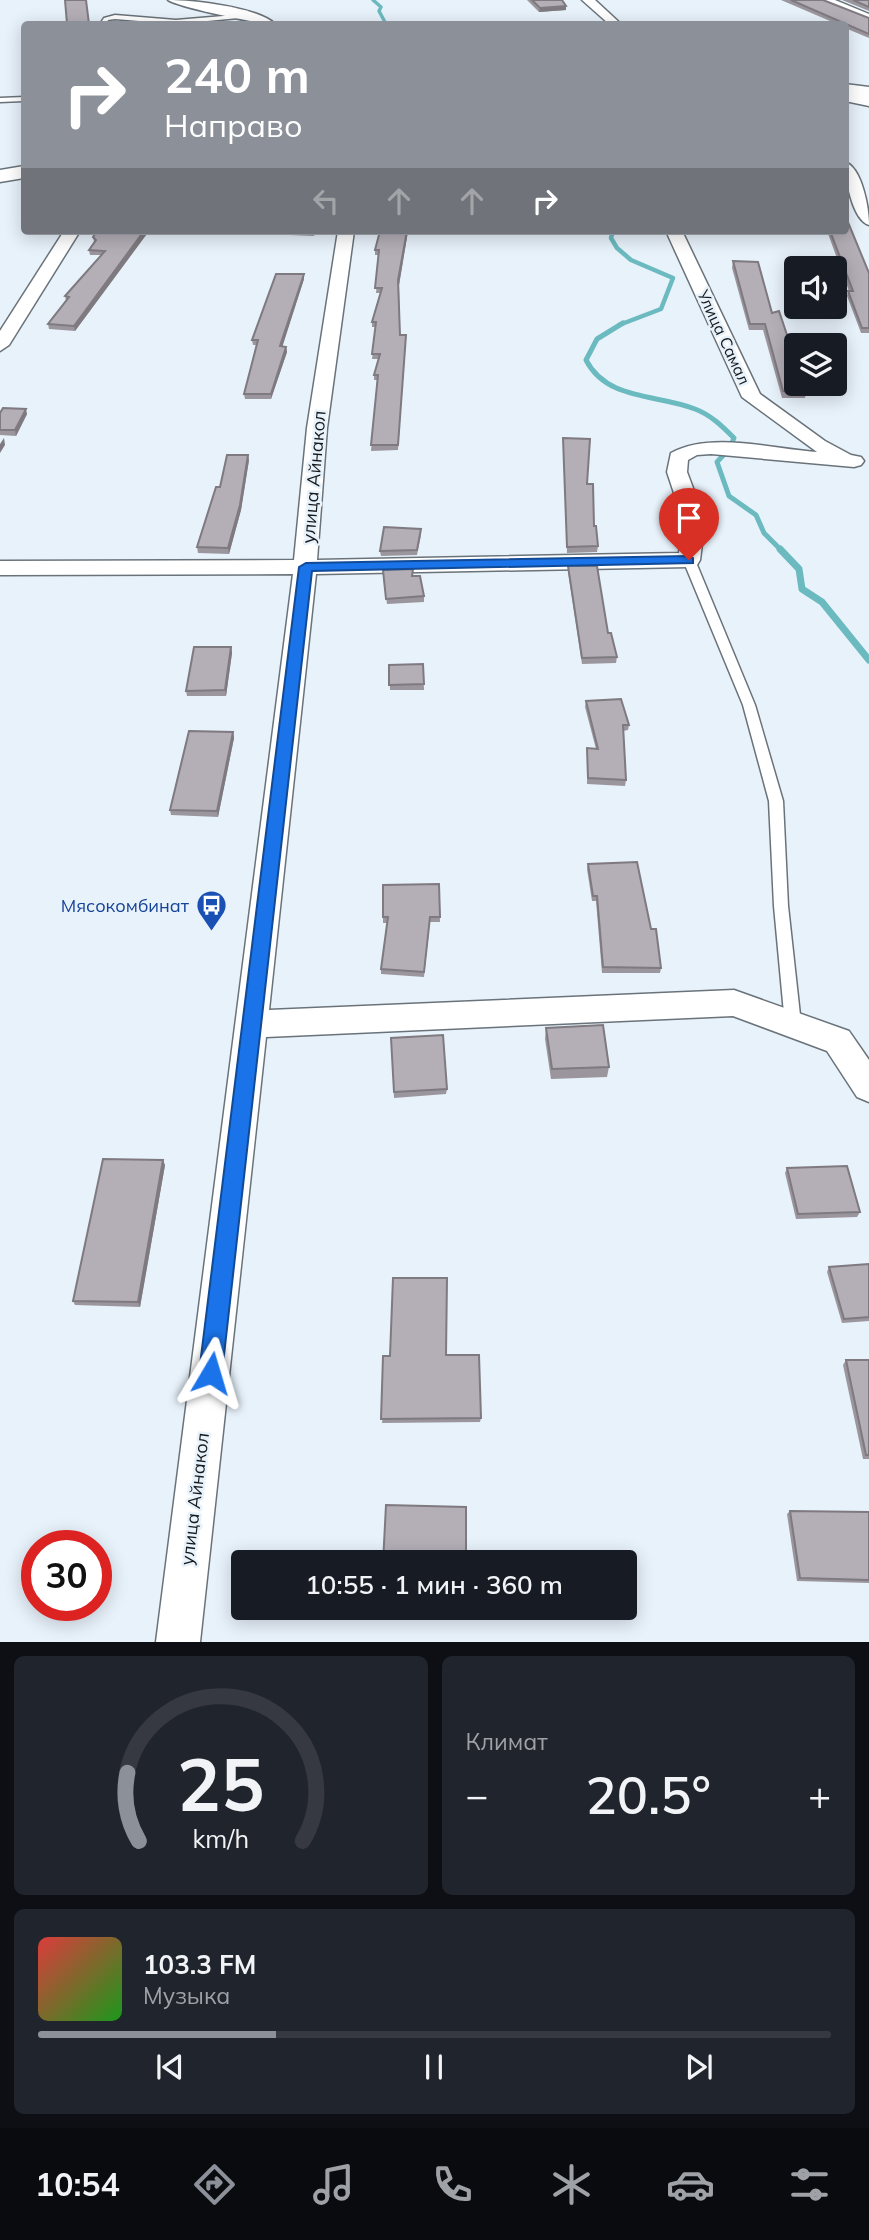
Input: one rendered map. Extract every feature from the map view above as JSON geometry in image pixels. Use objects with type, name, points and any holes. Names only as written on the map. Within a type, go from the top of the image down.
[{"type":"main road","points":[[849,96],[869,100]]},
{"type":"main road","points":[[0,176],[21,172]]},
{"type":"street","points":[[174,0],[261,21]]},
{"type":"street","points":[[588,0],[612,21]]},
{"type":"street","points":[[825,0],[869,18]]},
{"type":"street","points":[[849,88],[869,91]]},
{"type":"street","points":[[849,175],[869,220]]},
{"type":"street","points":[[0,345],[69,235]]},
{"type":"street","name":"улица Айнакол","points":[[178,1642],[306,567],[317,428],[345,235]]},
{"type":"street","name":"Улица Самал","points":[[676,235],[752,397],[818,445],[861,462]]},
{"type":"street","points":[[0,568],[306,567],[689,560],[694,520],[677,472],[678,457],[693,449],[711,448],[861,462]]},
{"type":"street","points":[[252,1024],[734,1003],[838,1041],[869,1087]]},
{"type":"lane","points":[[196,21],[247,16]]},
{"type":"lane","points":[[105,21],[115,17],[156,21]]},
{"type":"lane","points":[[0,100],[21,99]]},
{"type":"lane","points":[[689,560],[749,705],[776,801],[781,906],[793,1024]]},
{"type":"building","points":[[65,0],[86,0],[89,21],[67,21]]},
{"type":"building","points":[[532,0],[562,0],[566,6],[540,8]]},
{"type":"building","points":[[791,0],[823,0],[869,18],[869,34],[849,25],[849,21],[839,21]]},
{"type":"building","points":[[853,0],[869,0],[869,7]]},
{"type":"building","points":[[849,225],[869,273],[869,328],[862,328],[848,291],[853,291],[847,275],[847,256],[840,256],[832,235],[849,235]]},
{"type":"building","points":[[141,235],[74,326],[48,324],[69,297],[65,296],[105,251],[89,250],[96,240],[93,237]]},
{"type":"building","points":[[379,235],[406,235],[398,280],[400,335],[406,335],[398,445],[371,445],[378,375],[374,375],[380,354],[372,354],[376,322],[372,322],[382,288],[375,288],[379,250],[375,250]]},
{"type":"building","points":[[733,261],[758,262],[772,313],[779,311],[786,333],[784,333],[784,391],[765,324],[750,324]]},
{"type":"building","points":[[276,274],[304,274],[280,346],[286,347],[271,394],[244,394],[258,340],[252,340]]},
{"type":"building","points":[[3,408],[26,409],[15,430],[0,430],[0,413]]},
{"type":"building","points":[[563,438],[590,439],[587,484],[593,484],[594,526],[598,546],[567,547]]},
{"type":"building","points":[[227,455],[248,455],[240,505],[228,548],[197,547],[216,487],[220,487]]},
{"type":"building","points":[[384,527],[421,529],[417,550],[380,551]]},
{"type":"building","points":[[568,566],[597,566],[608,633],[611,633],[617,657],[582,658]]},
{"type":"building","points":[[413,569],[412,576],[420,576],[424,596],[386,599],[383,570]]},
{"type":"building","points":[[194,647],[231,647],[225,690],[186,691]]},
{"type":"building","points":[[423,664],[424,684],[389,685],[389,665]]},
{"type":"building","points":[[621,699],[629,725],[623,725],[626,780],[588,778],[587,748],[598,749],[586,701]]},
{"type":"building","points":[[189,731],[233,732],[217,811],[170,810]]},
{"type":"building","points":[[637,862],[651,929],[656,929],[661,968],[603,967],[597,896],[593,896],[588,864]]},
{"type":"building","points":[[439,884],[440,917],[430,917],[424,972],[381,969],[388,917],[383,917],[383,885]]},
{"type":"building","points":[[603,1025],[609,1067],[552,1069],[546,1028]]},
{"type":"building","points":[[443,1035],[447,1089],[394,1092],[391,1038]]},
{"type":"building","points":[[103,1159],[163,1160],[138,1302],[73,1301]]},
{"type":"building","points":[[847,1166],[860,1212],[798,1214],[787,1168]]},
{"type":"building","points":[[869,1264],[869,1317],[844,1319],[829,1267]]},
{"type":"building","points":[[393,1278],[447,1278],[446,1355],[479,1355],[481,1418],[381,1419],[383,1356],[390,1356]]},
{"type":"building","points":[[846,1360],[869,1360],[869,1455],[866,1455]]},
{"type":"building","points":[[386,1505],[466,1507],[466,1550],[384,1550]]},
{"type":"building","points":[[790,1511],[869,1512],[869,1580],[800,1578]]},
{"type":"waterway","points":[[373,0],[381,7],[379,11],[384,21]]},
{"type":"waterway","points":[[612,235],[617,248],[631,260],[673,278],[661,309],[621,324]]},
{"type":"waterway","points":[[621,324],[597,339],[586,360],[595,373],[620,390],[701,411],[725,429],[734,438],[729,449],[717,462],[729,496],[756,515],[764,533],[780,549]]},
{"type":"waterway","points":[[780,549],[799,569],[802,589],[822,602],[869,660]]},
{"type":"place","name":"Мясокомбинат","points":[[212,933]]},
{"type":"route","points":[[211,1373],[306,567],[689,560]]}]
